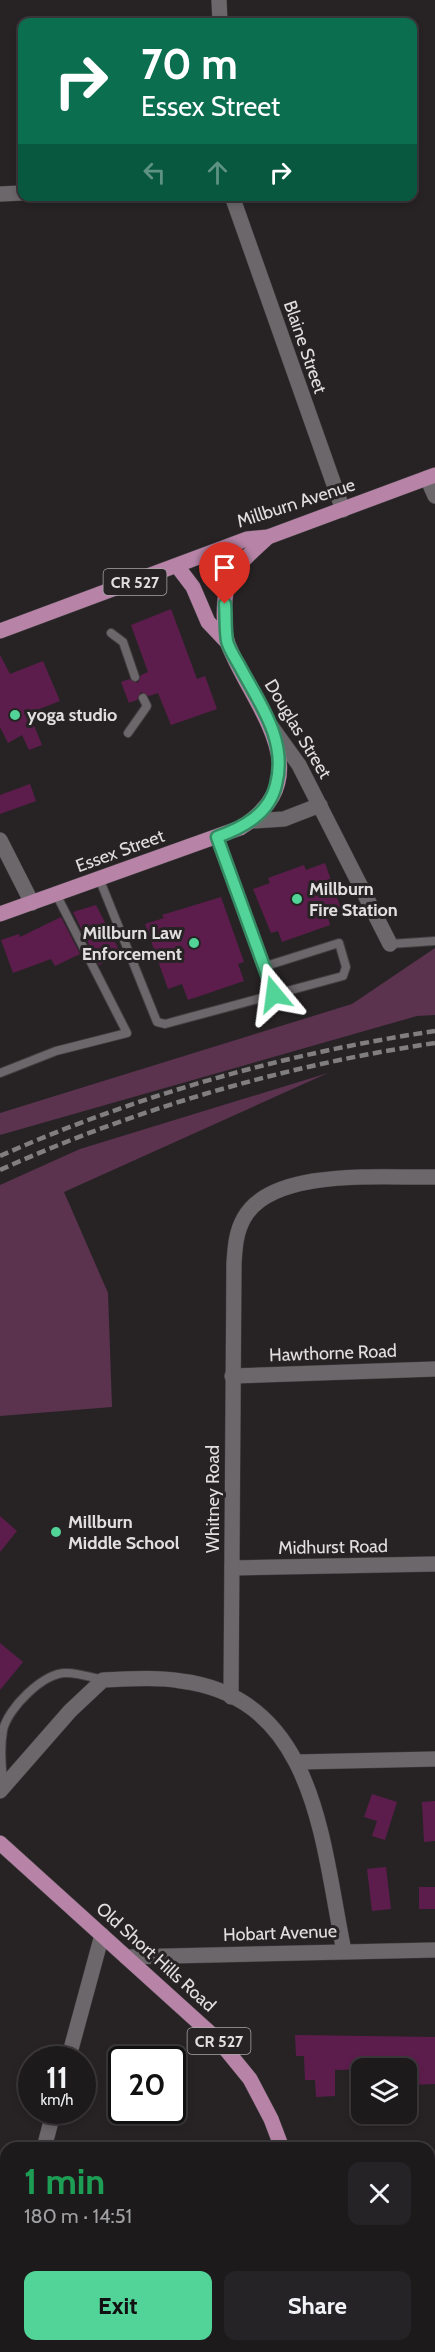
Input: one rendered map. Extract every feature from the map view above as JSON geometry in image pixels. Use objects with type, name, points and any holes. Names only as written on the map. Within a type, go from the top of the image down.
[{"type":"main road","name":"Millburn Avenue","points":[[0,631],[247,539],[268,537],[431,476]]},
{"type":"main road","name":"Douglas Street","points":[[268,537],[242,562],[228,584],[225,604],[227,642],[271,726]]},
{"type":"main road","points":[[177,566],[193,587],[208,622],[227,642]]},
{"type":"main road","name":"Essex Street","points":[[0,914],[217,837],[252,821],[274,794],[279,774],[280,749],[271,726]]},
{"type":"main road","name":"Old Short Hills Road","points":[[0,1843],[219,2041],[255,2089],[279,2142]]},
{"type":"street","points":[[219,0],[220,18]]},
{"type":"street","points":[[0,194],[18,193]]},
{"type":"street","name":"Blaine Street","points":[[234,201],[343,510]]},
{"type":"street","points":[[431,476],[435,496]]},
{"type":"street","name":"Douglas Street","points":[[271,726],[299,765],[390,944]]},
{"type":"street","name":"Essex Street","points":[[252,821],[284,819],[320,805]]},
{"type":"street","points":[[0,840],[32,903]]},
{"type":"street","name":"Whitney Road","points":[[231,1697],[232,1376],[236,1237],[244,1217],[256,1202],[276,1190],[320,1180],[435,1177]]},
{"type":"street","name":"Hawthorne Road","points":[[232,1376],[435,1369]]},
{"type":"street","name":"Midhurst Road","points":[[232,1568],[435,1564]]},
{"type":"street","points":[[2,1788],[76,1705],[104,1680],[181,1681],[231,1697],[270,1724],[298,1762],[311,1795],[344,1951]]},
{"type":"street","points":[[298,1762],[435,1759]]},
{"type":"street","points":[[72,2046],[102,1935]]},
{"type":"street","name":"Hobart Avenue","points":[[126,1957],[435,1950]]},
{"type":"street","points":[[46,2142],[50,2124]]},
{"type":"lane","points":[[111,633],[123,642],[135,677]]},
{"type":"lane","points":[[128,733],[147,706],[144,698]]},
{"type":"lane","points":[[217,837],[266,966],[274,994]]},
{"type":"lane","points":[[99,878],[157,1022],[165,1024],[343,976],[346,967],[339,943],[266,966]]},
{"type":"lane","points":[[0,1073],[56,1051],[126,1033],[56,894]]},
{"type":"lane","points":[[390,944],[435,941]]},
{"type":"lane","points":[[2,1788],[0,1762],[3,1728],[16,1707],[36,1685],[51,1676],[66,1673],[104,1680]]},
{"type":"shaded area","points":[[435,948],[435,1015],[417,1016],[0,1135],[0,1113],[352,1004]]},
{"type":"shaded area","points":[[328,1073],[64,1192],[108,1293],[112,1407],[0,1416],[0,1185],[80,1149]]},
{"type":"building","points":[[171,609],[197,679],[205,676],[217,709],[171,725],[158,693],[149,696],[141,692],[137,700],[129,703],[121,682],[129,679],[138,683],[141,675],[148,672],[131,625]]},
{"type":"building","points":[[0,655],[10,674],[43,661],[60,701],[29,713],[42,745],[29,750],[22,735],[8,743],[0,727]]},
{"type":"building","points":[[30,784],[36,801],[0,814],[0,795]]},
{"type":"building","name":"Millburn Fire Station","points":[[325,863],[341,909],[327,914],[330,925],[282,942],[278,931],[271,933],[253,889],[270,883],[268,878],[304,865],[306,870]]},
{"type":"building","name":"Millburn Law Enforcement","points":[[221,897],[244,962],[238,964],[244,981],[188,1000],[182,984],[168,989],[145,924],[164,918],[162,915]]},
{"type":"building","points":[[96,905],[121,954],[99,965],[73,912]]},
{"type":"building","points":[[61,917],[80,954],[55,966],[51,959],[13,973],[1,940],[19,934],[20,937]]},
{"type":"building","name":"Millburn Middle School","points":[[0,1516],[17,1531],[0,1552]]},
{"type":"building","points":[[0,1643],[23,1662],[0,1690]]},
{"type":"building","points":[[372,1794],[397,1802],[385,1840],[372,1836],[377,1821],[364,1817]]},
{"type":"building","points":[[435,1801],[435,1841],[424,1842],[422,1802]]},
{"type":"building","points":[[386,1867],[391,1909],[372,1911],[367,1869]]},
{"type":"building","points":[[419,1887],[435,1887],[435,1909],[419,1909]]},
{"type":"building","points":[[295,2035],[435,2037],[435,2084],[417,2085],[417,2058],[351,2058],[351,2070],[335,2070],[335,2096],[316,2097],[315,2080],[305,2080],[304,2056],[296,2056]]},
{"type":"railway","points":[[0,1156],[105,1114],[213,1079],[324,1051],[435,1031]]},
{"type":"railway","points":[[0,1170],[105,1127],[213,1092],[324,1063],[435,1043]]},
{"type":"place","name":"yoga studio","points":[[15,715]]},
{"type":"place","name":"Millburn Fire Station","points":[[297,899]]},
{"type":"place","name":"Millburn Law Enforcement","points":[[194,943]]},
{"type":"place","name":"Millburn Middle School","points":[[56,1532]]},
{"type":"route","points":[[225,604],[227,642],[271,726],[280,749],[279,774],[274,794],[265,808],[252,821],[217,837],[266,966],[274,994]]}]
